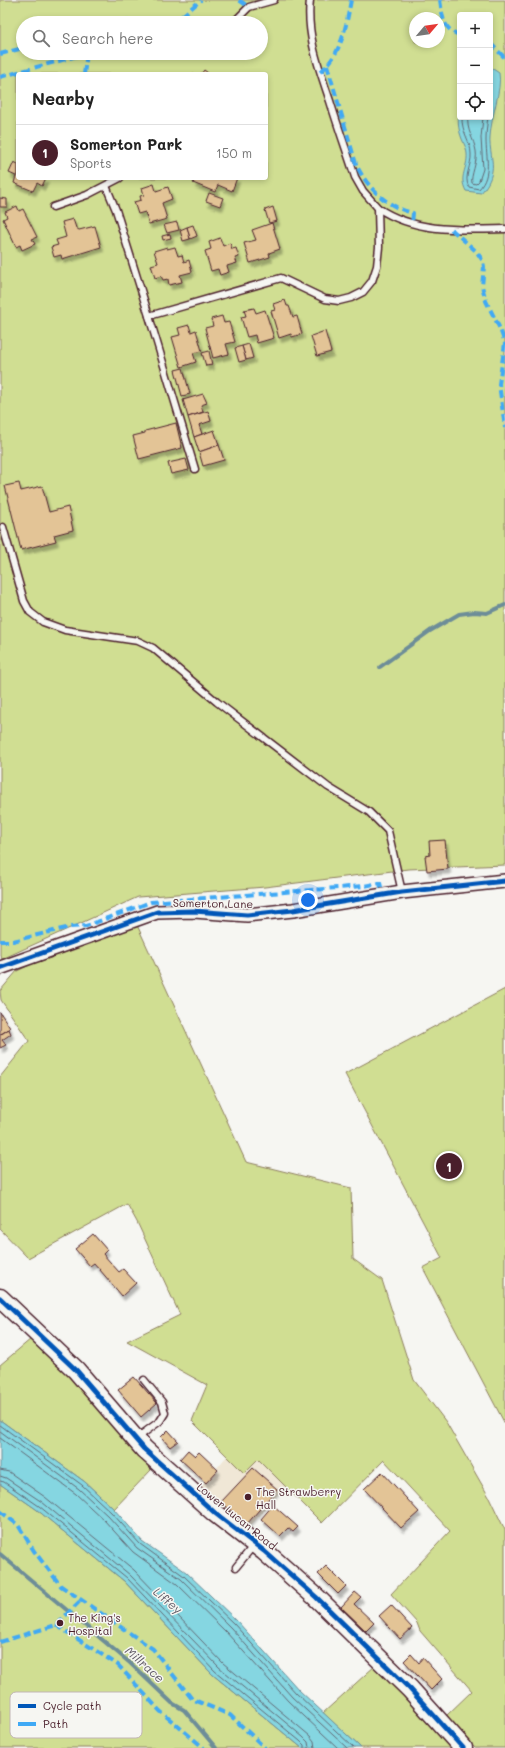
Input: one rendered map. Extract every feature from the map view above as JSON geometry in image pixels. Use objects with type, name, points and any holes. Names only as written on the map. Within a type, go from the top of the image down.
[{"type":"street","name":"Somerton Lane","points":[[0,968],[158,912],[194,911],[247,915],[293,910],[402,892],[505,881]]},
{"type":"street","name":"Lower Lucan Road","points":[[0,1298],[76,1370],[144,1449],[215,1513],[255,1544],[316,1597],[410,1689],[463,1748]]},
{"type":"lane","points":[[240,16],[249,7],[274,0]]},
{"type":"lane","points":[[310,0],[309,23],[320,72],[355,177],[363,191],[378,208],[392,217],[416,225],[441,229],[505,229]]},
{"type":"lane","points":[[53,207],[87,195],[116,180]]},
{"type":"lane","points":[[106,186],[116,210],[195,469]]},
{"type":"lane","points":[[149,316],[281,278],[325,299],[339,302],[351,298],[362,292],[372,281],[377,266],[378,208]]},
{"type":"lane","points":[[3,527],[24,601],[30,612],[43,622],[65,630],[138,641],[153,648],[217,702],[328,788],[369,812],[388,831],[402,892]]},
{"type":"lane","points":[[136,1439],[160,1421],[165,1412],[162,1402],[144,1380]]},
{"type":"lane","points":[[236,1567],[255,1544]]},
{"type":"shaded area","points":[[227,1456],[244,1473],[258,1459],[285,1486],[249,1527],[198,1490]]},
{"type":"green space","points":[[0,0],[505,0],[505,865],[408,869],[265,887],[138,897],[2,959],[0,955]]},
{"type":"green space","points":[[137,925],[246,1162],[351,1188],[353,1259],[382,1280],[414,1380],[446,1422],[489,1497],[505,1530],[505,1748],[475,1748],[446,1716],[472,1691],[420,1631],[417,1623],[391,1594],[450,1531],[384,1460],[322,1523],[258,1459],[244,1473],[192,1421],[207,1385],[127,1341],[180,1315],[137,1222],[127,1204],[28,1258],[0,1229],[0,1077],[29,1041],[1,1000],[0,991],[17,971],[57,952]]},
{"type":"green space","points":[[505,989],[505,1424],[423,1268],[442,1258],[345,1074]]},
{"type":"green space","points":[[31,1339],[99,1405],[151,1470],[114,1509],[85,1482],[0,1420],[0,1365]]},
{"type":"green space","points":[[0,1484],[36,1509],[124,1581],[212,1674],[302,1748],[0,1748]]},
{"type":"green space","points":[[376,1665],[456,1748],[361,1748],[323,1713]]},
{"type":"water","points":[[493,69],[499,73],[500,80],[493,117]]},
{"type":"water","points":[[458,120],[492,120],[490,137],[492,163],[491,177],[481,193],[466,191],[464,186],[463,177],[467,152]]},
{"type":"water","name":"Liffey","points":[[0,1420],[85,1482],[114,1509],[142,1541],[186,1572],[237,1621],[299,1690],[361,1748],[302,1748],[212,1674],[124,1581],[36,1509],[0,1484]]},
{"type":"building","points":[[14,162],[16,163],[16,176],[9,173]]},
{"type":"building","points":[[16,176],[16,180],[45,180],[42,186],[37,183],[33,191],[14,183]]},
{"type":"building","points":[[195,180],[236,180],[232,191],[218,185],[215,192],[193,183]]},
{"type":"building","points":[[154,184],[156,191],[168,187],[172,199],[162,203],[167,219],[149,224],[145,212],[138,214],[134,202],[141,200],[140,196],[144,195],[142,188]]},
{"type":"building","points":[[209,193],[223,198],[220,206],[206,201]]},
{"type":"building","points":[[0,198],[7,199],[7,207],[0,207]]},
{"type":"building","points":[[17,206],[19,211],[23,209],[37,237],[32,239],[35,244],[22,250],[20,245],[16,247],[3,219],[7,217],[5,212]]},
{"type":"building","points":[[273,207],[277,221],[269,223],[265,210]]},
{"type":"building","points":[[73,219],[76,228],[79,230],[95,226],[101,247],[62,259],[61,255],[54,257],[51,247],[58,245],[56,240],[66,237],[62,222]]},
{"type":"building","points":[[177,222],[179,230],[167,233],[164,225]]},
{"type":"building","points":[[272,223],[280,249],[269,253],[270,257],[250,263],[244,243],[256,240],[252,230]]},
{"type":"building","points":[[193,225],[197,236],[190,239],[187,227]]},
{"type":"building","points":[[187,227],[190,239],[183,241],[180,230]]},
{"type":"building","points":[[170,234],[171,238],[163,240],[162,236]]},
{"type":"building","points":[[220,238],[223,246],[230,243],[232,249],[236,248],[239,257],[235,258],[237,263],[227,266],[229,272],[220,275],[218,269],[211,271],[205,251],[211,249],[209,242]]},
{"type":"building","points":[[167,247],[167,249],[175,247],[178,256],[182,255],[184,262],[189,260],[192,272],[180,275],[182,282],[169,285],[168,279],[163,280],[161,276],[155,278],[151,265],[158,263],[154,251]]},
{"type":"building","points":[[285,300],[293,317],[297,316],[302,334],[292,337],[291,334],[279,338],[271,311],[275,310],[273,304]]},
{"type":"building","points":[[254,308],[256,313],[265,310],[274,338],[257,343],[255,335],[247,337],[241,317],[246,316],[244,310]]},
{"type":"building","points":[[222,316],[224,323],[229,322],[235,342],[226,344],[229,354],[213,358],[205,328],[213,326],[211,319]]},
{"type":"building","points":[[189,325],[191,332],[196,330],[202,351],[193,353],[196,362],[181,367],[172,337],[180,335],[178,328]]},
{"type":"building","points":[[325,331],[331,352],[317,356],[311,336]]},
{"type":"building","points":[[249,344],[253,358],[246,360],[242,346]]},
{"type":"building","points":[[242,346],[246,360],[239,362],[235,348]]},
{"type":"building","points":[[209,351],[212,365],[206,366],[202,353]]},
{"type":"building","points":[[183,368],[190,394],[182,396],[175,370]]},
{"type":"building","points":[[203,394],[207,403],[201,405],[203,412],[188,417],[183,400]]},
{"type":"building","points":[[208,411],[211,421],[199,425],[202,434],[194,437],[188,417]]},
{"type":"building","points":[[176,423],[182,448],[139,459],[133,436],[145,433],[145,431]]},
{"type":"building","points":[[214,430],[219,445],[199,452],[194,437]]},
{"type":"building","points":[[219,445],[224,460],[203,466],[199,452]]},
{"type":"building","points":[[186,459],[189,470],[171,474],[168,463]]},
{"type":"building","points":[[19,483],[21,491],[42,486],[49,512],[68,507],[73,530],[54,535],[56,541],[21,550],[5,486]]},
{"type":"building","points":[[445,840],[448,869],[427,871],[425,856],[430,855],[429,841]]},
{"type":"building","points":[[0,1012],[10,1028],[1,1034],[0,1033]]},
{"type":"building","points":[[9,1029],[11,1034],[2,1040],[6,1045],[0,1048],[0,1035]]},
{"type":"building","points":[[93,1234],[107,1250],[103,1254],[119,1272],[123,1269],[136,1283],[122,1296],[94,1263],[90,1266],[75,1249]]},
{"type":"building","points":[[134,1377],[157,1403],[141,1417],[118,1390]]},
{"type":"building","points":[[168,1430],[178,1441],[170,1447],[161,1437]]},
{"type":"building","points":[[188,1450],[195,1456],[199,1452],[218,1470],[206,1483],[180,1459]]},
{"type":"building","name":"The Strawberry Hall","points":[[253,1468],[277,1489],[247,1524],[221,1502]]},
{"type":"building","points":[[382,1472],[419,1512],[401,1528],[364,1489]]},
{"type":"building","points":[[273,1505],[298,1527],[293,1532],[288,1528],[280,1536],[261,1519]]},
{"type":"building","points":[[326,1566],[346,1586],[338,1594],[318,1574]]},
{"type":"building","points":[[355,1592],[361,1597],[354,1604],[374,1623],[366,1631],[341,1607]]},
{"type":"building","points":[[391,1605],[412,1628],[400,1639],[379,1616]]},
{"type":"building","points":[[411,1654],[419,1663],[423,1658],[442,1679],[431,1690],[404,1661]]},
{"type":"waterway","points":[[380,667],[430,631],[459,614],[474,612],[487,613],[505,605]]},
{"type":"waterway","name":"Millrace","points":[[0,1554],[130,1663],[172,1703],[184,1710],[216,1748]]},
{"type":"marked path","points":[[182,16],[201,0]]},
{"type":"marked path","points":[[239,0],[249,7]]},
{"type":"marked path","points":[[320,72],[333,57],[342,39],[351,0]]},
{"type":"marked path","points":[[440,0],[444,22],[450,29],[457,34]]},
{"type":"marked path","points":[[493,46],[505,58]]},
{"type":"marked path","points":[[0,54],[16,50]]},
{"type":"marked path","points":[[18,72],[62,60]]},
{"type":"marked path","points":[[84,72],[86,60]]},
{"type":"marked path","points":[[327,65],[356,164],[366,181],[379,195],[395,206],[413,213],[412,224]]},
{"type":"marked path","points":[[0,77],[16,73]]},
{"type":"marked path","points":[[451,229],[476,251],[483,261],[484,267],[482,286],[486,301],[500,329],[505,343],[499,384],[505,428]]},
{"type":"marked path","points":[[0,941],[13,941],[70,927],[86,926],[151,902],[364,886],[380,883],[383,895]]},
{"type":"marked path","points":[[0,1511],[18,1525],[34,1551],[61,1586],[153,1649],[192,1699],[230,1715],[265,1748]]},
{"type":"marked path","points":[[0,1642],[56,1625],[81,1600]]},
{"type":"marked path","points":[[56,1625],[118,1665],[160,1711],[204,1748]]},
{"type":"cycle path","points":[[0,968],[157,912],[194,911],[247,915],[293,910],[402,892],[505,881]]},
{"type":"cycle path","points":[[0,1298],[76,1370],[144,1449],[215,1513],[264,1551],[316,1597],[410,1689],[463,1748]]},
{"type":"place","name":"Somerton Park","points":[[449,1166]]},
{"type":"place","name":"The Strawberry Hall","points":[[248,1497]]},
{"type":"place","name":"The King's Hospital","points":[[60,1623]]}]
